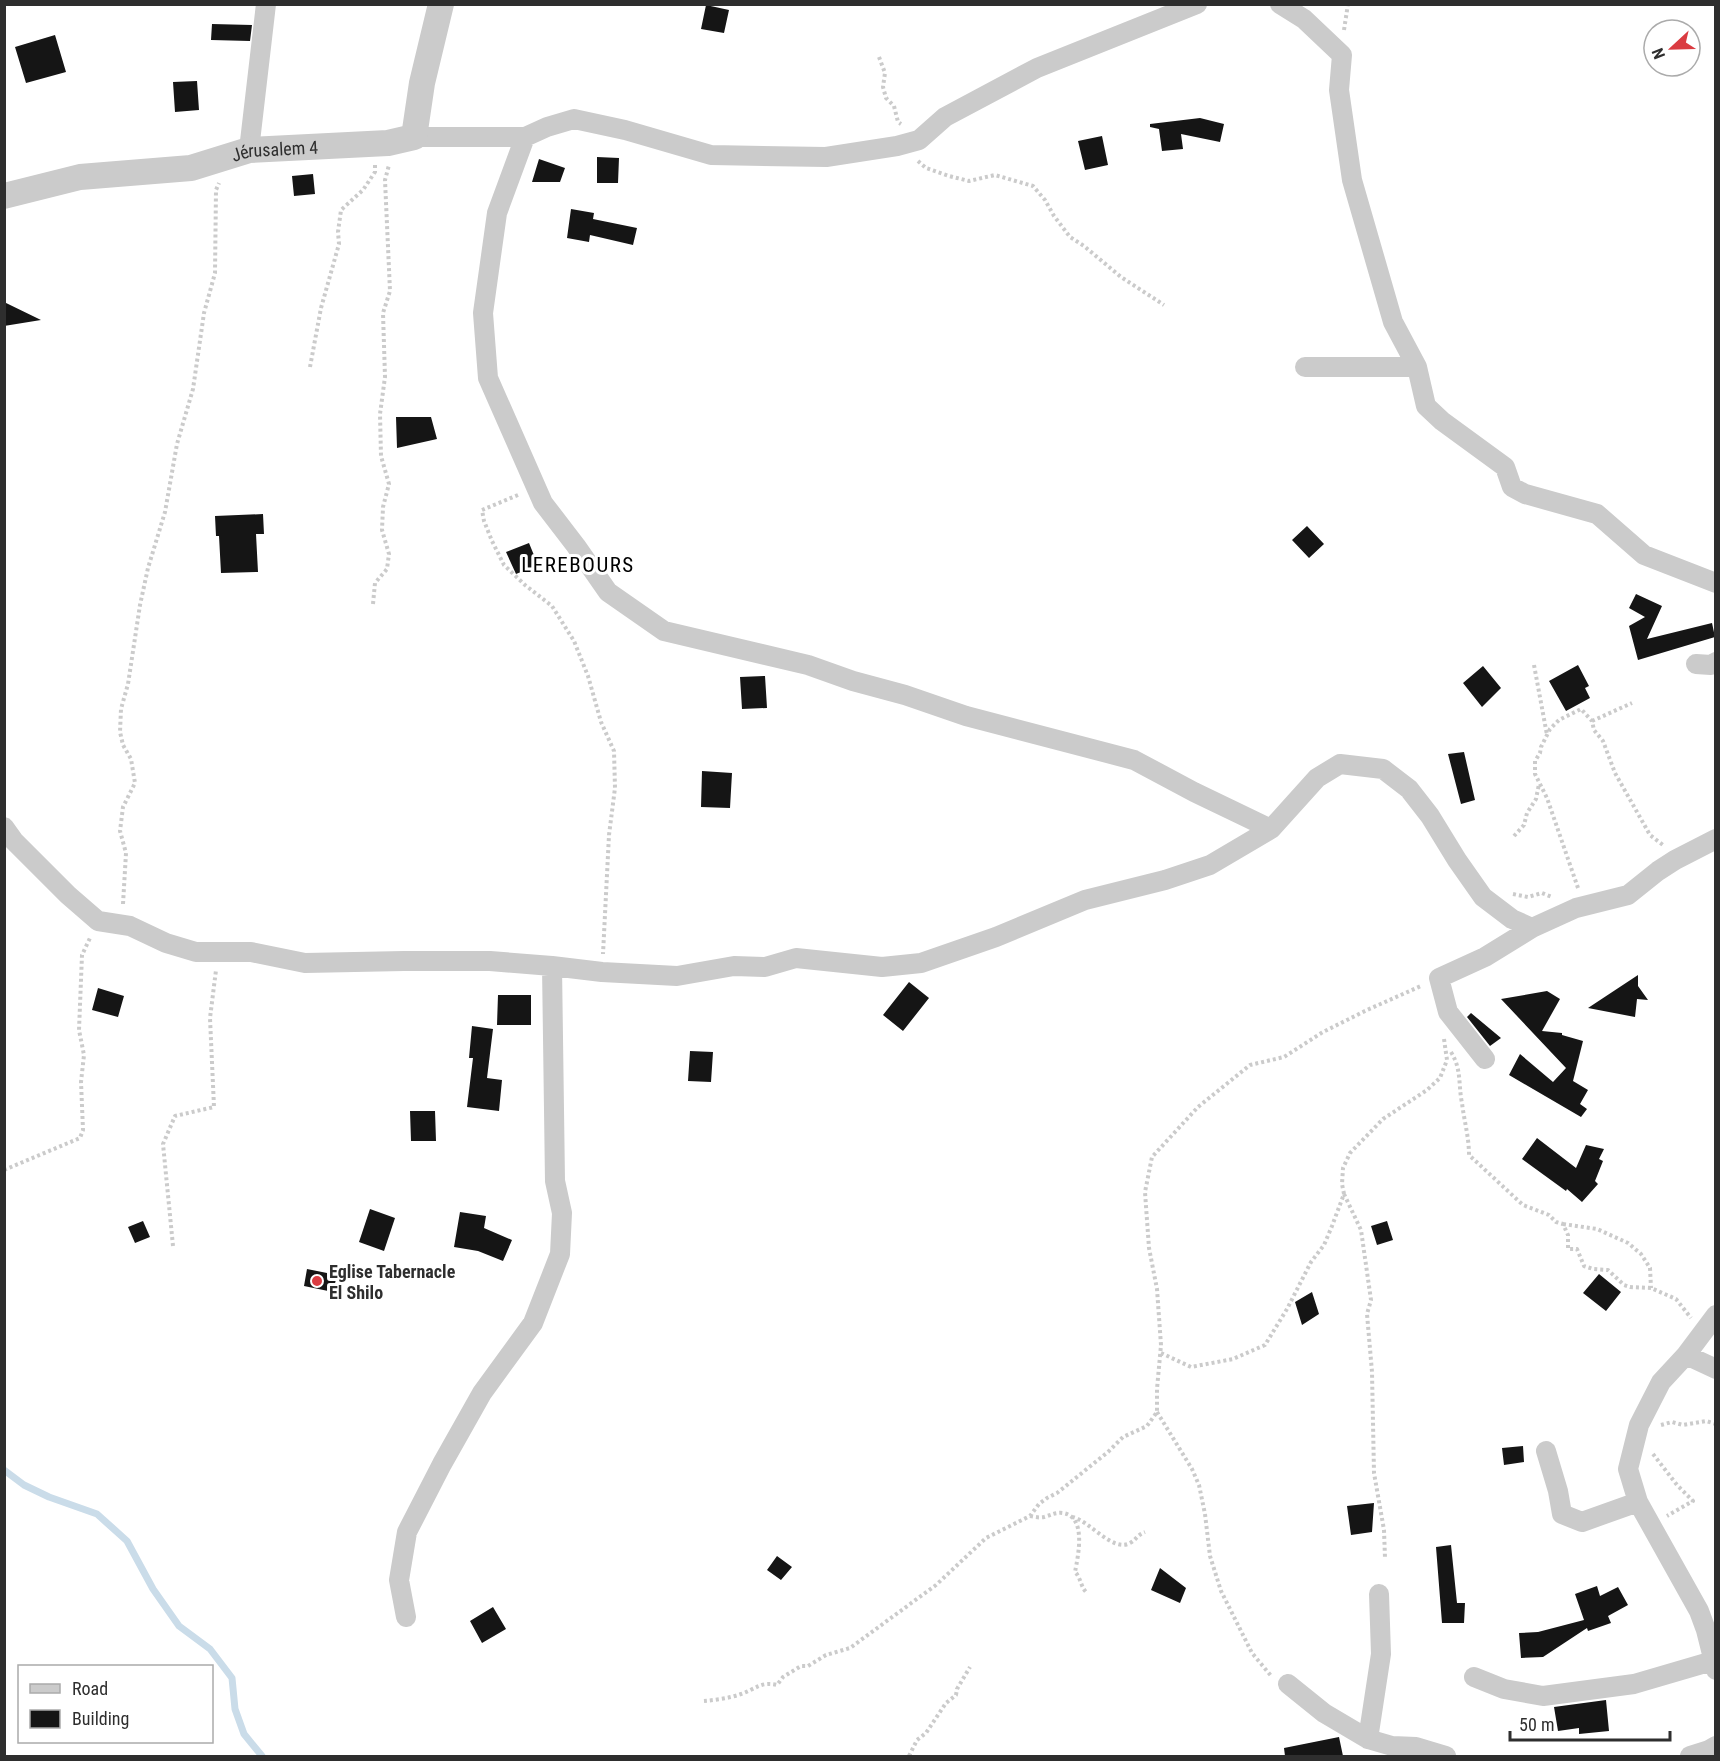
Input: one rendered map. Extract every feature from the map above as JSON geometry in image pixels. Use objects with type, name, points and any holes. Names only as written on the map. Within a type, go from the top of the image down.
[{"type":"street","points":[[239,153],[266,4]]},
{"type":"street","points":[[441,4],[422,83],[400,140],[525,136],[574,119],[625,130],[711,155],[826,157],[897,146],[920,140],[945,117],[1037,68],[1197,4]]},
{"type":"street","points":[[1280,4],[1304,19],[1342,55],[1339,90],[1352,180],[1393,322],[1417,367],[1426,406],[1442,421],[1505,467],[1512,488],[1525,494],[1597,513],[1644,555],[1716,583]]},
{"type":"street","points":[[525,136],[497,213],[483,313],[488,378],[543,503],[608,592],[664,631],[808,665],[853,681],[905,694],[966,716],[1134,760],[1272,829]]},
{"type":"street","name":"Jérusalem 4","points":[[4,196],[80,177],[191,168],[239,153],[400,140]]},
{"type":"street","points":[[1305,367],[1417,367]]},
{"type":"street","points":[[4,827],[68,895],[98,921],[130,926],[166,943],[196,952],[251,952],[305,963],[479,961],[677,976],[734,966],[765,967],[796,958],[882,967],[921,963],[986,941],[1085,900],[1165,880],[1210,865],[1272,829],[1317,778],[1340,764],[1383,769],[1409,789],[1430,816],[1483,897],[1512,919],[1532,928]]},
{"type":"street","points":[[1485,1059],[1448,1012],[1439,978],[1485,957],[1532,928],[1584,906],[1628,895],[1675,860],[1716,839]]},
{"type":"street","points":[[406,1617],[399,1580],[407,1532],[482,1393],[533,1323],[560,1254],[562,1214],[555,1181],[552,966]]},
{"type":"street","points":[[1474,1677],[1504,1689],[1543,1696],[1634,1684],[1714,1663],[1699,1611],[1638,1502],[1628,1469],[1641,1421],[1661,1382],[1686,1355],[1710,1323]]},
{"type":"street","points":[[1686,1355],[1716,1369]]},
{"type":"street","points":[[1546,1451],[1562,1514],[1582,1522],[1638,1502]]},
{"type":"street","points":[[1368,1738],[1381,1654],[1379,1594]]},
{"type":"street","points":[[1288,1684],[1324,1713],[1368,1738],[1392,1746],[1416,1747],[1446,1756]]},
{"type":"street","points":[[1690,1756],[1716,1746]]},
{"type":"path","points":[[879,57],[885,73],[883,87],[886,98],[894,106],[898,122],[920,140]]},
{"type":"path","points":[[310,367],[321,308],[339,243],[341,210],[363,190],[375,172],[375,160],[400,140]]},
{"type":"path","points":[[373,604],[375,583],[387,569],[389,554],[382,530],[383,507],[389,484],[381,456],[380,414],[385,377],[383,313],[390,291],[385,180],[400,140]]},
{"type":"path","points":[[920,140],[907,144],[912,149],[915,159],[926,168],[969,181],[994,176],[1033,186],[1070,237],[1121,277],[1164,305]]},
{"type":"path","points":[[123,925],[126,853],[120,831],[123,807],[135,783],[131,759],[123,745],[120,732],[121,709],[128,684],[140,605],[148,568],[165,512],[177,444],[193,389],[204,313],[215,273],[216,190],[239,153]]},
{"type":"path","points":[[536,487],[482,510],[492,541],[504,565],[552,606],[574,641],[588,676],[601,722],[614,751],[615,788],[609,835],[602,972]]},
{"type":"path","points":[[1534,665],[1547,736]]},
{"type":"path","points":[[1592,721],[1632,703]]},
{"type":"path","points":[[1584,906],[1546,798],[1535,774],[1535,761],[1550,729],[1559,720],[1581,709],[1592,721],[1594,730],[1603,741],[1616,773],[1650,835],[1661,842],[1675,860]]},
{"type":"path","points":[[1514,836],[1524,825],[1527,813],[1536,799],[1540,783]]},
{"type":"path","points":[[1490,902],[1506,893],[1528,897],[1542,893],[1584,906]]},
{"type":"path","points":[[4,1170],[80,1138],[83,1130],[81,1082],[84,1055],[80,1030],[82,955],[98,921]]},
{"type":"path","points":[[173,1246],[163,1144],[175,1116],[214,1107],[210,1018],[219,952]]},
{"type":"path","points":[[1288,1684],[1272,1677],[1252,1653],[1221,1592],[1210,1556],[1199,1485],[1192,1469],[1157,1412],[1161,1345],[1157,1289],[1149,1248],[1145,1192],[1152,1157],[1198,1107],[1250,1065],[1284,1056],[1323,1032],[1439,978]]},
{"type":"path","points":[[1385,1557],[1384,1530],[1374,1473],[1372,1372],[1367,1314],[1371,1300],[1361,1230],[1344,1194],[1343,1168],[1350,1153],[1383,1119],[1414,1099],[1440,1078],[1447,1060],[1442,1029],[1461,1076],[1460,1094],[1469,1155],[1523,1205],[1549,1215],[1556,1222],[1598,1229],[1628,1243],[1641,1254],[1650,1268],[1651,1288]]},
{"type":"path","points":[[1161,1353],[1191,1367],[1233,1359],[1265,1345],[1311,1262],[1324,1245],[1344,1194]]},
{"type":"path","points":[[1563,1224],[1568,1235],[1568,1249],[1577,1249],[1584,1266],[1608,1270],[1624,1285],[1651,1288],[1676,1299],[1687,1314],[1710,1323]]},
{"type":"path","points":[[704,1701],[740,1694],[767,1683],[777,1684],[783,1677],[801,1666],[808,1666],[826,1655],[850,1648],[936,1585],[986,1539],[1030,1516],[1047,1497],[1057,1493],[1123,1437],[1147,1426],[1157,1412]]},
{"type":"path","points":[[1641,1421],[1662,1425],[1672,1422],[1683,1425],[1706,1421],[1716,1424]]},
{"type":"path","points":[[1652,1451],[1655,1459],[1693,1501],[1652,1527]]},
{"type":"path","points":[[1030,1516],[1042,1517],[1064,1513],[1086,1523],[1095,1532],[1117,1546],[1129,1544],[1137,1535],[1145,1532]]},
{"type":"path","points":[[1071,1517],[1080,1535],[1076,1572],[1086,1592]]},
{"type":"path","points":[[909,1756],[917,1740],[926,1733],[946,1703],[956,1695],[970,1667]]},
{"type":"building","points":[[706,5],[729,10],[724,33],[701,29]]},
{"type":"building","points":[[212,24],[252,25],[250,41],[211,40]]},
{"type":"building","points":[[55,35],[66,72],[26,83],[15,47]]},
{"type":"building","points":[[197,81],[199,110],[175,112],[173,82]]},
{"type":"building","points":[[1200,118],[1224,124],[1220,142],[1181,134],[1183,149],[1162,151],[1159,129],[1150,127],[1150,124]]},
{"type":"building","points":[[1102,136],[1108,165],[1085,170],[1078,141]]},
{"type":"building","points":[[597,157],[619,158],[618,183],[597,183]]},
{"type":"building","points":[[539,159],[565,168],[560,182],[532,182]]},
{"type":"building","points":[[313,174],[315,194],[294,196],[292,176]]},
{"type":"building","points":[[571,209],[594,213],[593,219],[637,228],[633,245],[590,235],[589,242],[567,238]]},
{"type":"building","points":[[4,302],[41,320],[4,326]]},
{"type":"building","points":[[396,417],[431,417],[437,439],[397,448]]},
{"type":"building","points":[[263,514],[264,534],[256,534],[258,572],[221,573],[219,536],[216,536],[215,516]]},
{"type":"building","points":[[1307,526],[1324,544],[1309,558],[1292,540]]},
{"type":"building","points":[[529,543],[538,565],[516,574],[506,552]]},
{"type":"building","points":[[1636,594],[1662,606],[1647,639],[1712,623],[1715,637],[1638,660],[1629,626],[1645,617],[1629,608]]},
{"type":"building","points":[[1578,665],[1589,686],[1585,688],[1590,698],[1566,711],[1549,681]]},
{"type":"building","points":[[1483,666],[1501,688],[1482,707],[1463,683]]},
{"type":"building","points":[[765,676],[767,708],[742,709],[740,677]]},
{"type":"building","points":[[1464,752],[1475,800],[1461,804],[1448,754]]},
{"type":"building","points":[[702,771],[732,773],[730,808],[701,807]]},
{"type":"building","points":[[1638,975],[1638,986],[1648,1000],[1637,999],[1635,1017],[1588,1008]]},
{"type":"building","points":[[909,982],[929,998],[903,1031],[883,1015]]},
{"type":"building","points":[[98,988],[124,996],[118,1017],[92,1010]]},
{"type":"building","points":[[1547,991],[1560,999],[1542,1031],[1562,1033],[1562,1035],[1583,1041],[1573,1081],[1588,1090],[1580,1104],[1587,1109],[1581,1117],[1509,1075],[1520,1054],[1553,1082],[1566,1068],[1501,999]]},
{"type":"building","points":[[498,995],[531,995],[531,1025],[497,1025]]},
{"type":"building","points":[[1471,1013],[1501,1038],[1490,1046],[1467,1017]]},
{"type":"building","points":[[472,1026],[493,1029],[487,1078],[502,1080],[499,1111],[467,1107],[473,1058],[469,1058]]},
{"type":"building","points":[[690,1051],[713,1052],[711,1082],[688,1081]]},
{"type":"building","points":[[410,1111],[435,1111],[436,1141],[411,1141]]},
{"type":"building","points":[[1537,1138],[1576,1168],[1586,1145],[1604,1149],[1599,1159],[1603,1161],[1595,1181],[1598,1184],[1582,1202],[1567,1189],[1566,1191],[1522,1159]]},
{"type":"building","points":[[370,1209],[395,1218],[384,1251],[359,1242]]},
{"type":"building","points":[[460,1212],[486,1216],[484,1228],[512,1240],[503,1261],[478,1251],[454,1247]]},
{"type":"building","points":[[143,1221],[150,1237],[135,1243],[128,1227]]},
{"type":"building","points":[[1387,1221],[1393,1240],[1377,1245],[1371,1226]]},
{"type":"building","points":[[307,1269],[337,1275],[333,1292],[304,1286]]},
{"type":"building","points":[[1599,1274],[1621,1292],[1606,1311],[1583,1293]]},
{"type":"building","points":[[1312,1292],[1319,1314],[1302,1325],[1295,1302]]},
{"type":"building","points":[[1523,1446],[1524,1462],[1504,1465],[1502,1448]]},
{"type":"building","points":[[1374,1503],[1372,1532],[1351,1535],[1347,1506]]},
{"type":"building","points":[[1451,1545],[1457,1603],[1465,1603],[1464,1623],[1442,1623],[1436,1547]]},
{"type":"building","points":[[777,1556],[792,1567],[781,1580],[767,1570]]},
{"type":"building","points":[[1160,1568],[1186,1588],[1180,1603],[1151,1590]]},
{"type":"building","points":[[1597,1586],[1600,1596],[1618,1587],[1628,1605],[1608,1616],[1611,1623],[1588,1631],[1587,1628],[1543,1657],[1521,1658],[1519,1633],[1538,1632],[1584,1620],[1575,1594]]},
{"type":"building","points":[[493,1607],[506,1629],[482,1643],[470,1621]]},
{"type":"building","points":[[1606,1700],[1609,1731],[1579,1734],[1579,1728],[1558,1731],[1554,1707]]},
{"type":"building","points":[[1339,1737],[1343,1756],[1285,1756],[1284,1748]]},
{"type":"waterway","points":[[4,1470],[24,1485],[49,1497],[97,1514],[127,1541],[153,1589],[179,1626],[210,1649],[232,1678],[235,1709],[244,1734],[262,1756]]},
{"type":"place","name":"Eglise Tabernacle El Shilo","points":[[317,1281]]},
{"type":"district","name":"LEREBOURS","points":[[578,565]]}]
